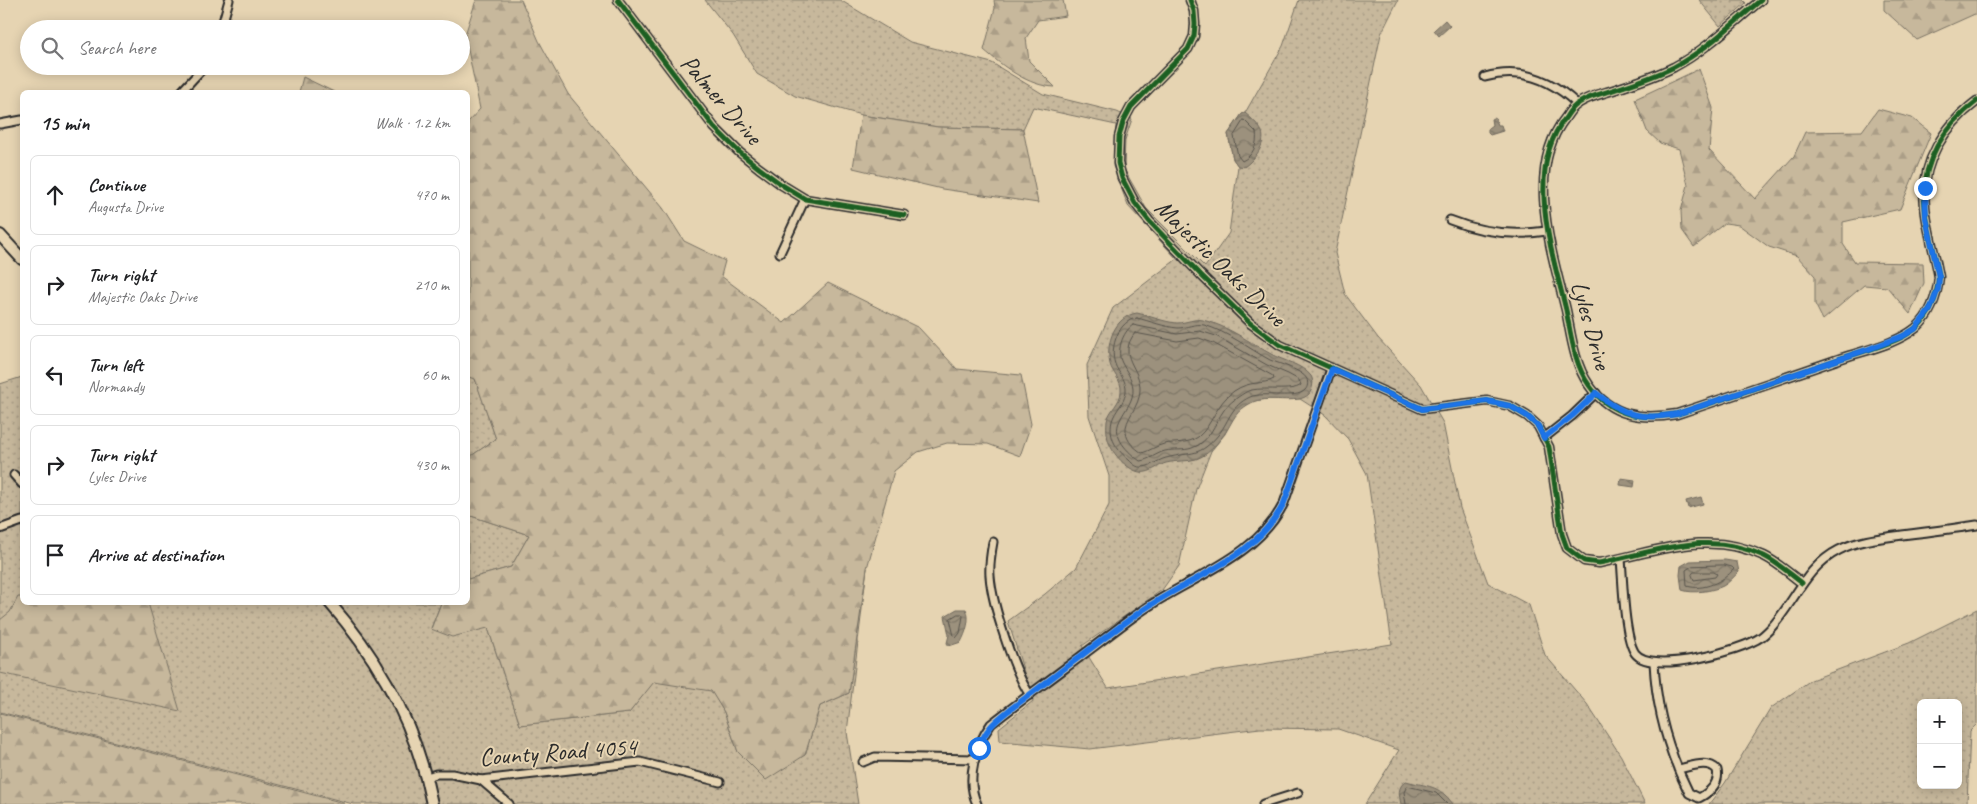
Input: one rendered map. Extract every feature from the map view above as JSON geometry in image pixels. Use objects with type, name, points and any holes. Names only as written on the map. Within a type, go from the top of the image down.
[{"type":"main road","points":[[0,235],[20,257]]},
{"type":"main road","points":[[332,605],[369,653],[401,708],[427,777],[432,804]]},
{"type":"street","points":[[223,20],[229,0]]},
{"type":"street","name":"Palmer Drive","points":[[618,0],[714,127],[738,152],[782,185],[806,199],[904,215]]},
{"type":"street","name":"Majestic Oaks Drive","points":[[1190,0],[1194,11],[1194,36],[1188,49],[1134,103],[1123,122],[1118,150],[1118,163],[1122,178],[1135,203],[1149,221],[1250,323],[1280,345],[1422,409],[1487,401],[1510,406],[1527,416],[1538,426],[1549,447],[1560,521],[1567,548],[1576,557],[1590,563],[1599,563],[1690,544],[1709,542],[1726,544],[1745,548],[1766,557],[1802,584]]},
{"type":"street","name":"Lyles Drive","points":[[1761,0],[1698,52],[1674,67],[1649,78],[1594,96],[1578,104],[1565,118],[1550,143],[1544,193],[1547,231],[1575,351],[1584,376],[1596,393],[1612,407],[1643,418],[1677,414],[1869,349],[1903,336],[1915,329],[1930,310],[1938,289],[1939,277],[1924,204],[1927,173],[1938,143],[1948,127],[1962,112],[1977,101]]},
{"type":"street","points":[[1486,77],[1500,73],[1525,74],[1554,85],[1578,104]]},
{"type":"street","points":[[183,90],[197,75]]},
{"type":"street","points":[[0,124],[20,120]]},
{"type":"street","points":[[780,253],[806,199]]},
{"type":"street","points":[[1450,220],[1477,230],[1496,233],[1518,234],[1547,231]]},
{"type":"street","points":[[977,804],[972,793],[971,782],[984,735],[992,724],[1141,611],[1254,543],[1278,516],[1332,369]]},
{"type":"street","points":[[1544,438],[1572,416],[1596,393]]},
{"type":"street","points":[[14,475],[20,482]]},
{"type":"street","points":[[0,528],[20,522]]},
{"type":"street","points":[[1621,559],[1628,627],[1632,646],[1644,660],[1654,662],[1716,656],[1761,638],[1772,628],[1802,584],[1823,561],[1838,550],[1856,543],[1977,525]]},
{"type":"street","points":[[993,542],[989,565],[992,590],[1020,682],[1030,695]]},
{"type":"street","points":[[1654,662],[1656,698],[1678,769],[1689,793],[1699,798],[1708,794],[1716,781],[1717,770],[1710,765],[1705,764],[1678,769]]},
{"type":"street","points":[[863,762],[876,757],[976,759]]},
{"type":"street","name":"County Road 4054","points":[[427,777],[436,774],[452,774],[481,780],[640,762],[720,782]]},
{"type":"street","points":[[481,780],[509,804]]},
{"type":"street","points":[[1264,804],[1298,793]]},
{"type":"green space","points":[[476,0],[521,0],[539,41],[568,94],[663,208],[684,241],[725,261],[721,276],[784,323],[828,283],[919,328],[957,369],[1021,375],[1031,424],[1020,456],[988,444],[947,443],[918,452],[894,471],[867,568],[849,693],[820,706],[805,755],[766,780],[738,752],[724,712],[711,691],[654,682],[629,713],[520,725],[488,628],[452,637],[431,629],[440,605],[470,605],[470,578],[511,567],[529,535],[470,516],[470,457],[496,439],[475,379],[470,378],[470,120],[480,109],[470,60],[470,20]]},
{"type":"green space","points":[[705,0],[840,0],[910,42],[992,63],[1043,94],[1117,112],[1132,119],[1125,140],[1124,169],[1146,208],[1205,267],[1229,233],[1238,166],[1233,159],[1228,134],[1242,114],[1245,113],[1283,46],[1299,0],[1398,0],[1381,34],[1335,253],[1345,294],[1378,338],[1421,385],[1443,423],[1460,508],[1488,583],[1529,605],[1545,655],[1587,704],[1621,756],[1645,804],[1365,804],[1399,750],[1338,729],[1260,728],[1090,749],[1000,741],[999,728],[1033,701],[1008,621],[1076,568],[1109,505],[1109,476],[1089,416],[1087,365],[1113,308],[1177,259],[1128,206],[1113,166],[1116,125],[1033,107],[1023,129],[938,127],[861,115],[795,96],[757,74],[733,35]],"holes":[[[1300,399],[1325,415],[1348,439],[1367,474],[1392,644],[1108,688],[1082,646],[1162,590],[1179,566],[1196,489],[1211,451],[1225,434],[1233,417],[1243,407],[1253,401]]]},
{"type":"green space","points":[[994,0],[1063,0],[1066,16],[1038,20],[1026,38],[1029,61],[1055,87],[1045,86],[1026,79],[1008,69],[984,50],[995,8]]},
{"type":"green space","points":[[1699,0],[1743,0],[1746,3],[1720,26]]},
{"type":"green space","points":[[1884,0],[1977,0],[1977,13],[1917,40],[1884,10]]},
{"type":"green space","points":[[1699,69],[1713,108],[1709,150],[1755,199],[1794,156],[1805,132],[1862,131],[1878,109],[1912,118],[1931,133],[1900,209],[1843,222],[1843,244],[1855,262],[1923,263],[1924,283],[1910,314],[1887,287],[1864,285],[1823,320],[1815,304],[1815,276],[1797,256],[1769,247],[1739,225],[1725,223],[1694,247],[1682,230],[1681,211],[1688,185],[1679,149],[1660,143],[1647,131],[1635,99]]},
{"type":"green space","points":[[303,77],[330,90],[300,90]]},
{"type":"green space","points":[[861,115],[938,127],[1023,129],[1038,203],[942,189],[853,168]]},
{"type":"green space","points":[[470,377],[475,378],[496,439],[470,457]]},
{"type":"green space","points":[[20,378],[20,605],[440,605],[431,628],[488,628],[520,725],[629,713],[654,681],[711,690],[724,712],[738,752],[805,755],[820,706],[849,693],[867,568],[847,732],[858,804],[353,804],[0,712],[0,384]]},
{"type":"green space","points":[[470,516],[529,535],[511,567],[470,578]]},
{"type":"green space","points":[[18,597],[20,597],[20,605],[149,605],[180,711],[0,673],[0,620],[10,612]]},
{"type":"green space","points":[[1977,609],[1977,724],[1970,731],[1967,804],[1709,804],[1725,783],[1771,708],[1811,680],[1909,643]]},
{"type":"green space","points":[[0,713],[344,803],[345,804],[0,804]]},
{"type":"water","points":[[1445,20],[1450,26],[1439,36],[1434,30]]},
{"type":"water","points":[[1245,113],[1259,127],[1263,137],[1259,151],[1244,167],[1238,166],[1233,159],[1228,134],[1242,114]]},
{"type":"water","points":[[1495,117],[1503,131],[1490,135],[1488,128],[1492,125],[1491,119]]},
{"type":"water","points":[[1137,313],[1172,322],[1180,323],[1200,320],[1221,326],[1271,354],[1303,368],[1312,378],[1311,390],[1309,394],[1297,399],[1265,399],[1251,403],[1236,415],[1214,447],[1200,457],[1193,460],[1166,463],[1146,472],[1136,471],[1121,461],[1113,451],[1107,435],[1107,421],[1119,399],[1121,391],[1120,383],[1110,364],[1109,348],[1111,339],[1117,325],[1123,319]]},
{"type":"water","points":[[1621,478],[1635,480],[1634,487],[1620,485]]},
{"type":"water","points":[[1701,497],[1703,504],[1688,508],[1686,501]]},
{"type":"water","points":[[1725,560],[1737,562],[1739,572],[1725,585],[1702,591],[1691,592],[1682,590],[1681,566],[1690,561]]},
{"type":"water","points":[[957,609],[966,609],[967,625],[961,642],[949,646],[947,643],[949,635],[945,616]]},
{"type":"water","points":[[1406,781],[1437,790],[1453,804],[1401,804],[1400,789]]},
{"type":"cycle path","points":[[618,0],[714,127],[739,152],[759,168],[805,199],[904,215]]},
{"type":"cycle path","points":[[1190,0],[1194,11],[1194,36],[1188,49],[1131,107],[1123,122],[1119,137],[1118,163],[1122,178],[1135,203],[1149,221],[1250,323],[1280,345],[1422,409],[1487,401],[1510,406],[1527,416],[1538,426],[1549,447],[1562,534],[1567,548],[1584,561],[1599,563],[1682,545],[1702,543],[1723,544],[1743,548],[1764,556],[1802,583]]},
{"type":"cycle path","points":[[1761,0],[1708,44],[1674,67],[1643,80],[1590,97],[1579,103],[1573,107],[1553,138],[1546,161],[1545,211],[1554,263],[1574,349],[1580,368],[1589,385],[1598,396],[1617,410],[1640,416],[1677,414],[1880,346],[1908,334],[1916,328],[1926,317],[1932,305],[1939,277],[1926,215],[1924,190],[1926,175],[1937,147],[1945,134],[1954,122],[1977,101]]},
{"type":"route","points":[[979,748],[984,735],[992,724],[1141,611],[1254,543],[1278,516],[1284,503],[1332,369],[1422,409],[1487,401],[1510,406],[1527,416],[1538,426],[1544,438],[1572,416],[1596,393],[1612,407],[1643,418],[1677,414],[1869,349],[1903,336],[1915,329],[1930,310],[1938,289],[1939,277],[1926,218],[1924,204],[1925,188]]}]
